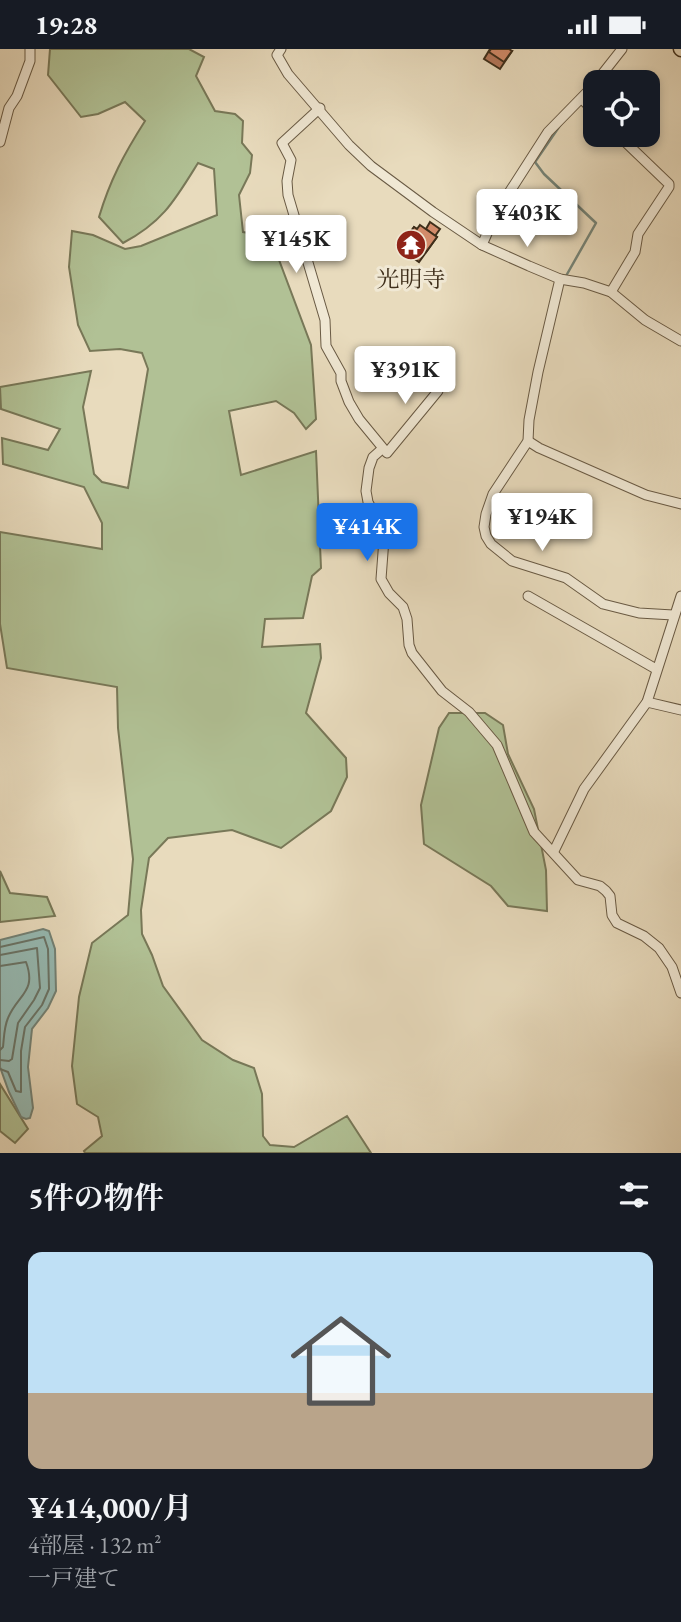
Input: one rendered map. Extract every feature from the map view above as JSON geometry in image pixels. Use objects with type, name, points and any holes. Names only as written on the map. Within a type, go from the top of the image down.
[{"type":"street","points":[[0,142],[4,105],[17,96],[30,61],[30,49]]},
{"type":"street","points":[[281,49],[277,55],[278,59],[288,75],[320,108],[349,145],[371,166],[482,245],[560,279],[611,292],[645,320],[681,341]]},
{"type":"street","points":[[606,70],[622,49]]},
{"type":"street","points":[[482,245],[496,213],[548,132],[582,99]]},
{"type":"street","points":[[320,108],[282,143],[291,160],[286,187],[325,320],[328,350],[341,373],[341,381],[349,402],[387,453],[438,391]]},
{"type":"street","points":[[611,292],[635,253],[638,234],[669,187],[630,147]]},
{"type":"street","points":[[560,279],[538,372],[528,441],[493,494],[486,514],[486,537],[491,544],[521,565],[538,568],[573,582],[603,604],[639,614],[673,615]]},
{"type":"street","points":[[528,441],[646,495],[681,504]]},
{"type":"street","points":[[382,449],[373,457],[366,491],[384,539],[381,572],[383,586],[403,607],[412,653],[442,691],[469,712],[497,745],[534,832],[578,880],[600,886],[606,891],[610,896],[612,915],[617,923],[644,936],[659,948],[672,967],[681,993]]},
{"type":"street","points":[[528,596],[656,669]]},
{"type":"street","points":[[554,851],[584,789],[647,702],[681,596]]},
{"type":"street","points":[[669,629],[681,632]]},
{"type":"street","points":[[647,702],[681,710]]},
{"type":"green space","points":[[50,49],[189,49],[204,57],[196,76],[215,111],[235,114],[243,121],[242,143],[252,155],[250,173],[239,195],[243,232],[270,236],[311,345],[316,419],[306,429],[294,413],[276,401],[229,411],[241,475],[316,451],[321,568],[312,576],[303,618],[265,619],[262,647],[320,644],[321,658],[306,713],[346,758],[347,777],[331,811],[281,848],[232,830],[168,838],[149,858],[141,910],[142,934],[163,986],[202,1040],[233,1060],[254,1068],[262,1094],[263,1136],[270,1145],[294,1147],[347,1116],[371,1153],[84,1151],[102,1136],[98,1117],[77,1104],[72,1066],[79,997],[92,943],[128,915],[133,859],[118,728],[117,687],[7,668],[0,624],[0,532],[102,549],[102,523],[84,487],[3,464],[2,438],[48,450],[60,429],[1,409],[0,387],[91,371],[83,407],[94,474],[102,482],[128,488],[148,369],[142,353],[120,349],[90,351],[78,325],[69,267],[72,231],[93,235],[125,249],[141,246],[217,215],[214,169],[198,163],[167,209],[148,227],[123,243],[99,217],[118,167],[145,121],[125,102],[98,114],[81,117],[48,75]]},
{"type":"green space","points":[[449,713],[485,713],[503,725],[508,754],[534,809],[546,870],[547,911],[508,906],[491,886],[424,844],[421,805],[439,728]]},
{"type":"green space","points":[[0,871],[10,893],[47,897],[55,916],[0,922]]},
{"type":"green space","points":[[0,1084],[28,1129],[15,1143],[0,1131]]},
{"type":"water","points":[[43,929],[49,931],[55,949],[56,991],[48,1008],[32,1029],[28,1067],[33,1108],[30,1118],[26,1119],[21,1117],[0,1067],[0,940]]},
{"type":"building","points":[[491,49],[512,51],[504,62],[489,52]]},
{"type":"building","points":[[430,222],[440,229],[435,236],[426,229]]},
{"type":"building","points":[[420,225],[437,237],[426,252],[409,240],[412,236],[409,234],[414,227],[417,229]]},
{"type":"waterway","points":[[561,124],[535,162],[544,174],[596,223],[566,276]]},
{"type":"place","name":"光明寺","points":[[411,245]]}]
